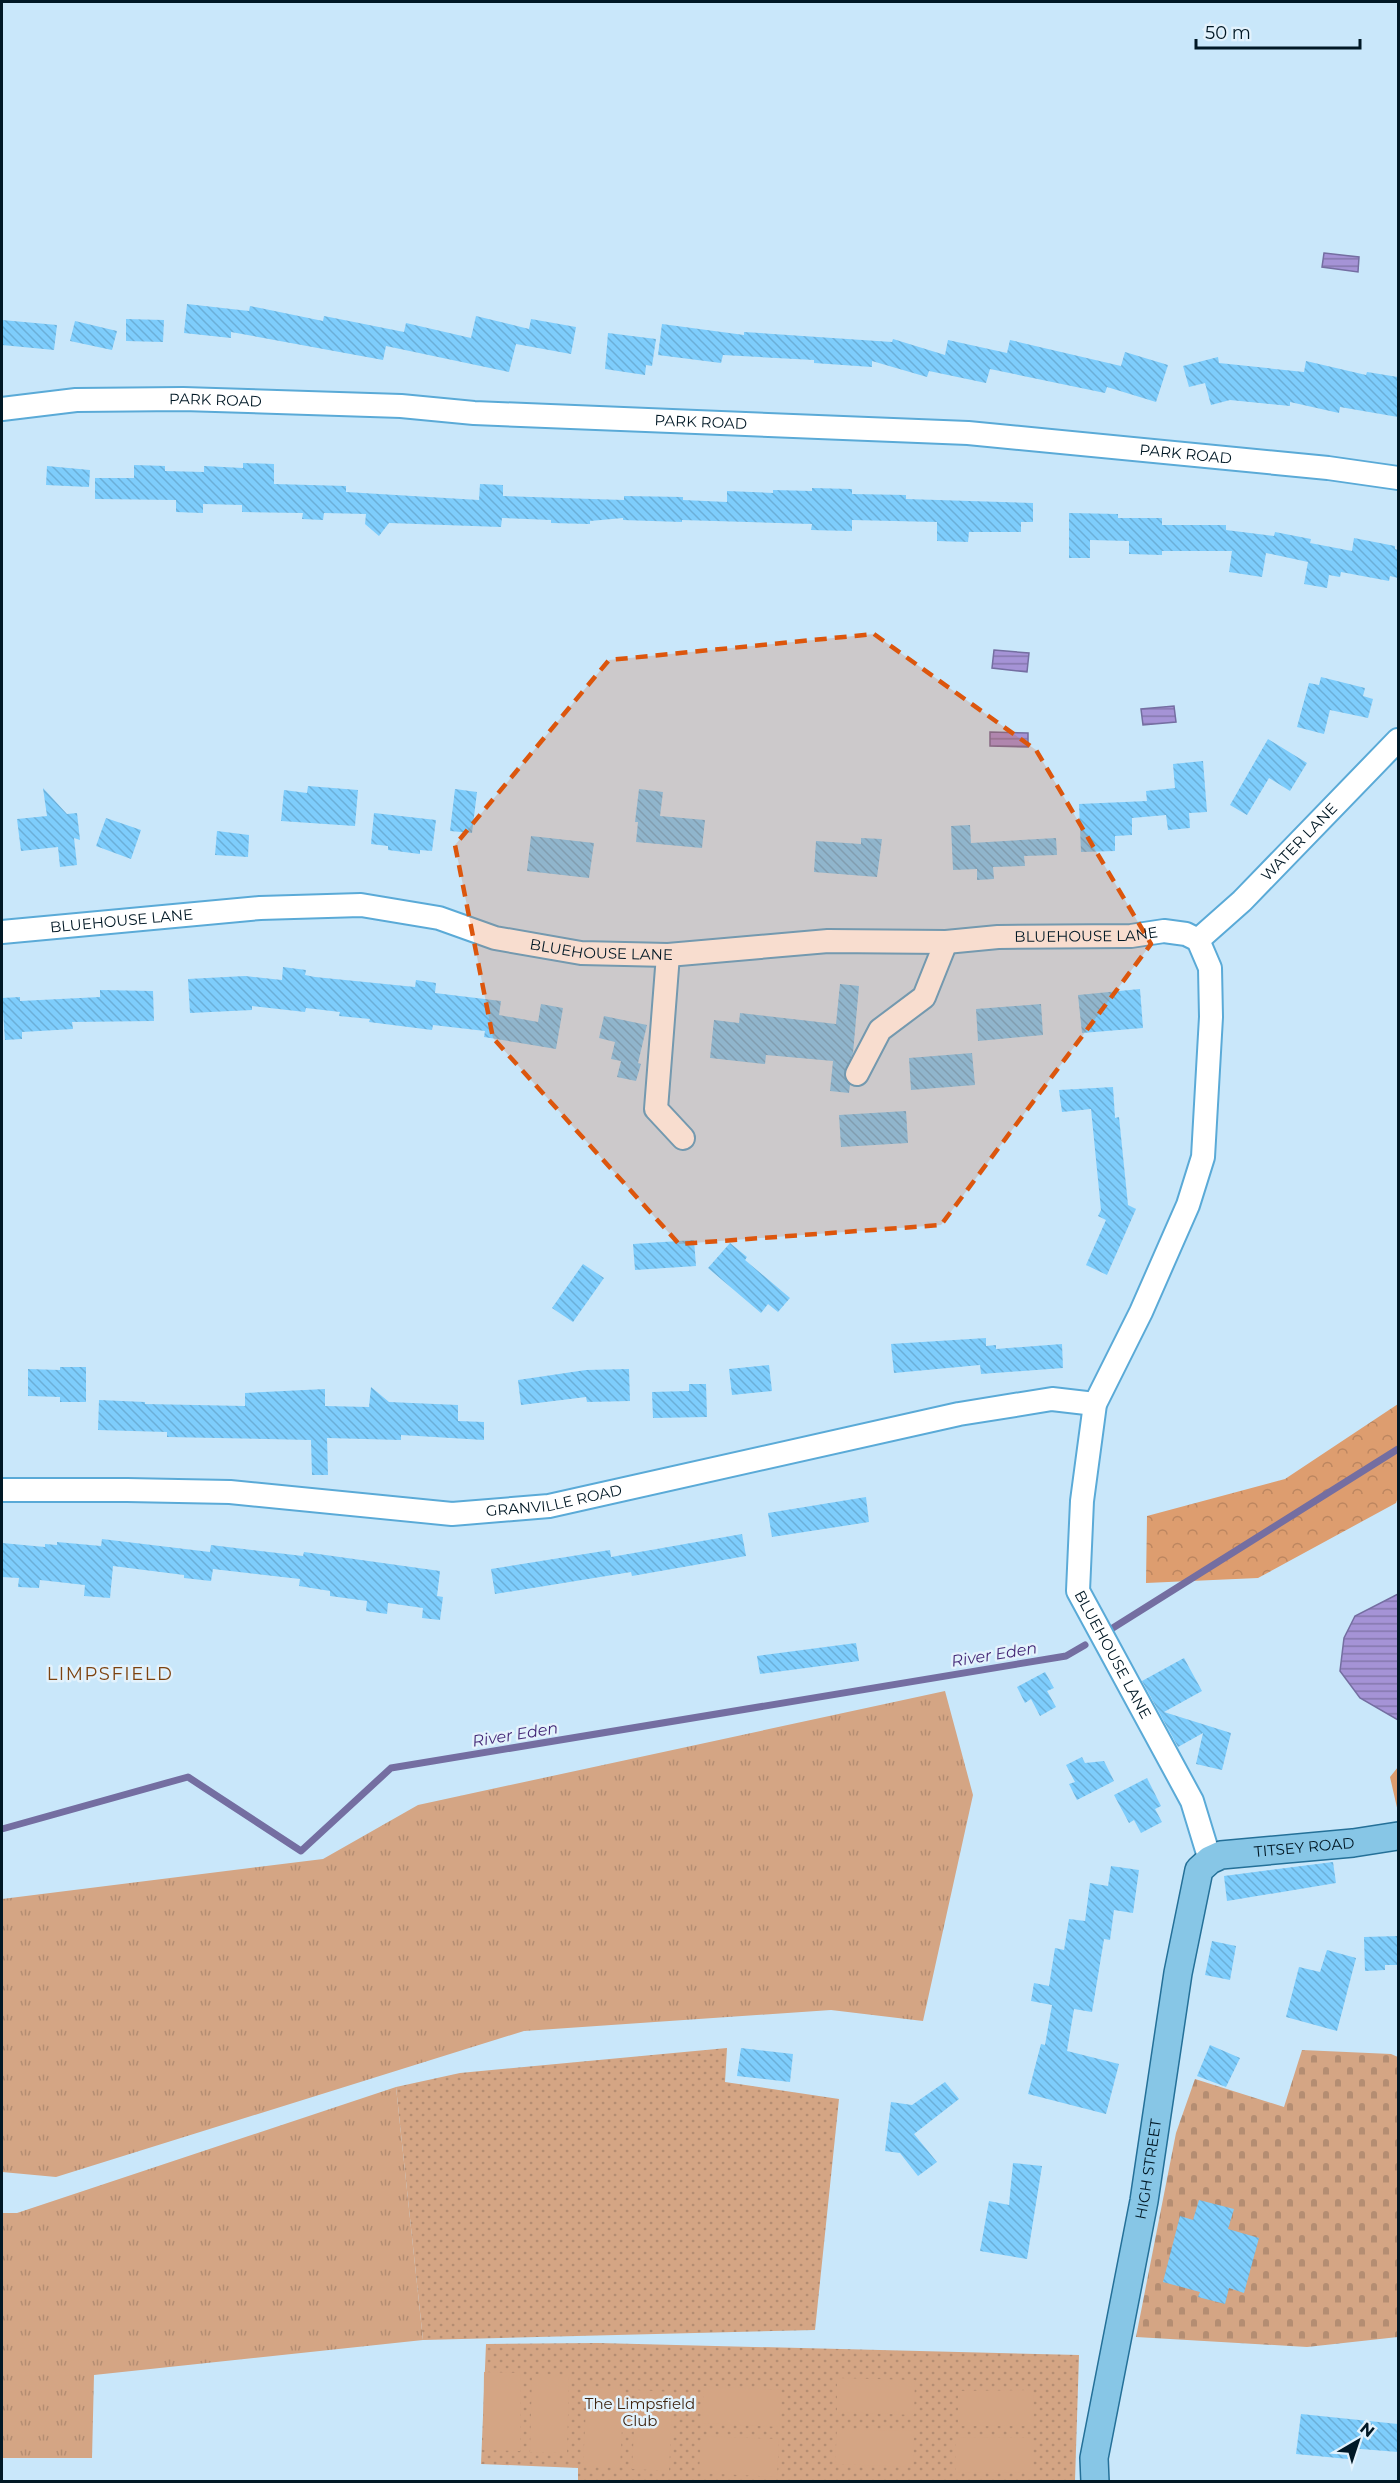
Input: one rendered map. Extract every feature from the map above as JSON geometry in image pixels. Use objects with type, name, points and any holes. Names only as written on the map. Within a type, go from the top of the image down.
[{"type":"main road","name":"TITSEY ROAD","points":[[1210,1860],[1221,1855],[1398,1836]]},
{"type":"main road","name":"HIGH STREET","points":[[1095,2481],[1094,2458],[1144,2201],[1178,1973],[1199,1870],[1210,1860]]},
{"type":"street","name":"PARK ROAD","points":[[2,409],[75,400],[183,399],[401,406],[474,413],[944,432],[1328,468],[1398,478]]},
{"type":"street","name":"WATER LANE","points":[[1198,940],[1242,901],[1398,740]]},
{"type":"street","name":"BLUEHOUSE LANE","points":[[2,932],[260,908],[361,905],[439,918],[495,938],[581,953],[668,955],[828,941],[946,942],[998,937],[1131,936],[1164,931],[1185,934],[1198,940],[1210,968],[1211,1017],[1203,1157],[1188,1205],[1141,1312],[1095,1404],[1082,1501],[1078,1591],[1192,1801],[1210,1860]]},
{"type":"street","points":[[857,1074],[880,1030],[924,997],[946,942]]},
{"type":"street","points":[[668,955],[656,1109],[683,1138]]},
{"type":"street","name":"GRANVILLE ROAD","points":[[2,1490],[230,1492],[452,1514],[549,1506],[958,1414],[1052,1399],[1095,1404]]},
{"type":"highlighted area","points":[[874,634],[1036,750],[1151,944],[941,1225],[679,1244],[493,1038],[455,845],[609,660]]},
{"type":"green space","points":[[1398,1404],[1398,1497],[1396,1503],[1258,1578],[1146,1583],[1147,1516],[1285,1479]]},
{"type":"green space","points":[[945,1691],[973,1795],[923,2021],[831,2010],[524,2031],[56,2177],[2,2172],[2,1899],[323,1859],[418,1805]]},
{"type":"green space","points":[[1398,1767],[1398,1812],[1390,1777]]},
{"type":"green space","points":[[727,2048],[725,2082],[839,2099],[815,2330],[423,2340],[396,2087],[460,2073]]},
{"type":"green space","points":[[1302,2050],[1391,2054],[1398,2057],[1398,2337],[1307,2347],[1136,2337],[1176,2133],[1195,2079],[1284,2107]]},
{"type":"green space","points":[[396,2087],[423,2340],[94,2375],[92,2458],[2,2458],[2,2213],[17,2213]]},
{"type":"green space","name":"The Limpsfield Club","points":[[598,2343],[1079,2355],[1075,2481],[578,2482],[578,2468],[481,2464],[486,2344]]},
{"type":"green space","points":[[484,2372],[521,2373],[520,2451],[483,2450]]},
{"type":"green space","points":[[532,2374],[569,2375],[567,2453],[530,2452]]},
{"type":"green space","points":[[837,2378],[915,2380],[914,2415],[837,2412]]},
{"type":"green space","points":[[704,2386],[781,2390],[779,2427],[702,2423]]},
{"type":"green space","points":[[587,2387],[624,2389],[620,2468],[583,2466]]},
{"type":"green space","points":[[636,2390],[673,2392],[669,2471],[632,2469]]},
{"type":"green space","points":[[1033,2390],[1034,2426],[958,2426],[958,2391]]},
{"type":"green space","points":[[837,2429],[914,2431],[913,2467],[835,2464]]},
{"type":"green space","points":[[701,2436],[779,2439],[777,2477],[699,2473]]},
{"type":"green space","points":[[956,2437],[1032,2438],[1032,2473],[956,2472]]},
{"type":"shaded area","points":[[1324,253],[1359,257],[1358,272],[1322,267]]},
{"type":"shaded area","points":[[994,650],[1029,653],[1027,672],[992,668]]},
{"type":"shaded area","points":[[1174,706],[1176,722],[1143,725],[1141,709]]},
{"type":"shaded area","points":[[990,732],[1028,733],[1028,747],[990,746]]},
{"type":"shaded area","points":[[1398,1594],[1398,1720],[1360,1698],[1340,1671],[1344,1638],[1355,1616]]},
{"type":"building","points":[[187,304],[249,311],[250,306],[323,321],[324,316],[404,332],[406,323],[471,338],[476,316],[529,329],[531,319],[576,327],[571,354],[516,344],[509,372],[386,346],[383,360],[231,332],[231,338],[184,333]]},
{"type":"building","points":[[126,319],[164,320],[163,342],[126,341]]},
{"type":"building","points":[[2,320],[57,325],[54,350],[2,345]]},
{"type":"building","points":[[75,321],[117,331],[112,350],[70,341]]},
{"type":"building","points":[[662,324],[744,335],[744,332],[892,342],[893,339],[945,355],[948,340],[1007,353],[1010,340],[1121,366],[1125,352],[1168,365],[1156,402],[1107,387],[1105,393],[990,369],[986,383],[929,371],[927,377],[872,361],[872,367],[814,363],[814,360],[723,355],[721,363],[658,355]]},
{"type":"building","points":[[608,333],[656,339],[652,366],[646,365],[645,375],[605,369]]},
{"type":"building","points":[[1218,357],[1219,363],[1304,372],[1306,361],[1366,375],[1367,372],[1398,377],[1398,417],[1340,407],[1339,413],[1290,402],[1290,406],[1230,400],[1211,405],[1205,383],[1189,387],[1183,366]]},
{"type":"building","points":[[243,463],[274,464],[274,484],[346,486],[346,492],[479,500],[480,484],[503,485],[503,496],[624,500],[624,496],[683,497],[683,500],[727,502],[727,491],[773,493],[773,490],[812,491],[812,488],[852,489],[852,494],[906,495],[906,499],[1033,503],[1033,522],[1021,522],[1021,532],[969,532],[968,542],[937,541],[937,522],[852,520],[852,531],[811,530],[812,524],[682,520],[682,522],[623,520],[623,518],[590,521],[590,524],[502,518],[501,527],[389,523],[379,536],[365,524],[366,514],[324,513],[323,520],[302,519],[303,513],[242,512],[242,505],[203,504],[203,513],[176,512],[176,500],[95,499],[95,478],[134,478],[134,465],[165,466],[165,471],[204,472],[204,466],[243,468]]},
{"type":"building","points":[[47,466],[90,470],[89,487],[46,485]]},
{"type":"building","points":[[1069,513],[1118,514],[1118,518],[1162,518],[1162,525],[1226,525],[1226,530],[1274,536],[1275,532],[1311,539],[1310,543],[1352,551],[1354,538],[1395,546],[1398,550],[1398,578],[1390,576],[1389,581],[1341,572],[1340,577],[1329,575],[1327,588],[1304,584],[1308,562],[1266,553],[1262,577],[1229,572],[1232,551],[1162,551],[1162,555],[1129,554],[1129,541],[1090,540],[1090,558],[1069,558]]},
{"type":"building","points":[[1321,677],[1365,688],[1363,696],[1373,699],[1368,718],[1330,710],[1324,734],[1297,727],[1309,683],[1319,685]]},
{"type":"building","points":[[1268,739],[1307,763],[1290,791],[1269,778],[1247,815],[1230,805]]},
{"type":"building","points":[[1203,761],[1207,812],[1189,813],[1190,828],[1168,830],[1166,815],[1132,818],[1132,835],[1115,836],[1115,851],[1081,852],[1079,804],[1147,801],[1146,791],[1175,788],[1173,764]]},
{"type":"building","points":[[308,786],[358,790],[355,826],[281,821],[284,790],[307,793]]},
{"type":"building","points":[[43,788],[67,814],[77,813],[80,840],[74,838],[77,865],[60,867],[58,847],[21,851],[17,819],[47,816]]},
{"type":"building","points":[[455,789],[477,792],[472,833],[450,831]]},
{"type":"building","points":[[639,789],[663,792],[660,816],[705,820],[702,848],[636,842],[638,822],[635,822]]},
{"type":"building","points":[[374,813],[436,820],[432,851],[420,850],[420,854],[388,850],[388,846],[371,844]]},
{"type":"building","points":[[106,818],[141,830],[131,859],[96,846]]},
{"type":"building","points":[[970,825],[971,843],[1056,838],[1057,855],[1024,856],[1025,866],[993,867],[994,879],[977,880],[977,869],[953,870],[951,826]]},
{"type":"building","points":[[217,831],[249,835],[248,857],[215,855]]},
{"type":"building","points":[[531,836],[594,843],[589,878],[527,871]]},
{"type":"building","points":[[861,838],[882,839],[877,877],[814,872],[816,841],[861,844]]},
{"type":"building","points":[[283,967],[306,970],[305,975],[315,977],[415,987],[416,980],[436,983],[435,993],[501,1001],[499,1015],[538,1022],[541,1004],[563,1008],[556,1049],[484,1037],[485,1031],[433,1025],[432,1030],[369,1022],[370,1019],[339,1016],[340,1012],[306,1008],[305,1012],[252,1006],[252,1010],[190,1013],[188,979],[245,976],[282,980]]},
{"type":"building","points":[[840,984],[859,986],[853,1053],[844,1074],[850,1085],[849,1093],[830,1091],[833,1061],[766,1055],[765,1064],[710,1058],[714,1020],[739,1023],[740,1013],[836,1024]]},
{"type":"building","points":[[1140,989],[1143,1028],[1082,1033],[1078,995]]},
{"type":"building","points":[[100,990],[153,991],[154,1021],[72,1022],[73,1029],[22,1032],[22,1039],[5,1040],[2,998],[20,997],[20,1001],[100,997]]},
{"type":"building","points":[[1041,1004],[1043,1035],[978,1041],[976,1009]]},
{"type":"building","points":[[604,1016],[647,1025],[636,1081],[617,1077],[621,1061],[611,1059],[615,1042],[599,1038]]},
{"type":"building","points":[[972,1053],[975,1085],[911,1090],[909,1058]]},
{"type":"building","points":[[1113,1087],[1115,1118],[1119,1117],[1128,1205],[1136,1209],[1107,1275],[1086,1265],[1106,1220],[1098,1216],[1101,1210],[1091,1109],[1062,1112],[1059,1090]]},
{"type":"building","points":[[906,1111],[908,1143],[841,1147],[839,1115]]},
{"type":"building","points":[[694,1240],[696,1266],[635,1270],[633,1244]]},
{"type":"building","points":[[730,1243],[747,1257],[745,1260],[790,1298],[778,1312],[768,1304],[761,1313],[708,1268]]},
{"type":"building","points":[[583,1264],[604,1278],[573,1322],[552,1308]]},
{"type":"building","points":[[986,1338],[986,1346],[996,1345],[996,1349],[1062,1344],[1063,1368],[981,1374],[980,1365],[894,1373],[891,1344]]},
{"type":"building","points":[[769,1365],[772,1391],[732,1395],[729,1369]]},
{"type":"building","points":[[60,1367],[86,1367],[86,1402],[60,1402],[60,1397],[28,1396],[28,1369],[60,1370]]},
{"type":"building","points":[[629,1369],[630,1401],[587,1402],[586,1397],[521,1405],[518,1380],[586,1370]]},
{"type":"building","points":[[689,1384],[706,1384],[707,1417],[653,1418],[652,1392],[689,1391]]},
{"type":"building","points":[[371,1387],[389,1402],[458,1405],[458,1421],[484,1422],[484,1440],[401,1435],[401,1440],[327,1438],[328,1475],[312,1475],[311,1440],[167,1437],[167,1432],[98,1430],[99,1400],[145,1402],[145,1404],[245,1406],[245,1393],[325,1389],[325,1406],[369,1407]]},
{"type":"building","points":[[866,1497],[869,1522],[772,1537],[768,1513]]},
{"type":"building","points":[[742,1534],[746,1556],[632,1576],[631,1572],[495,1594],[491,1569],[610,1550],[611,1557]]},
{"type":"building","points":[[102,1539],[210,1552],[211,1545],[303,1556],[304,1552],[440,1571],[437,1596],[443,1597],[440,1620],[422,1618],[423,1608],[388,1603],[387,1614],[366,1611],[367,1601],[330,1596],[330,1591],[299,1586],[300,1579],[213,1569],[211,1581],[184,1578],[184,1575],[113,1566],[110,1598],[84,1596],[85,1585],[40,1580],[39,1588],[18,1587],[19,1578],[2,1577],[2,1543],[45,1547],[45,1544],[57,1545],[57,1542],[101,1546]]},
{"type":"building","points":[[856,1643],[859,1661],[760,1674],[757,1656]]},
{"type":"building","points":[[1184,1658],[1202,1691],[1164,1712],[1231,1733],[1222,1770],[1196,1764],[1203,1733],[1178,1747],[1142,1681]]},
{"type":"building","points":[[1045,1672],[1054,1688],[1047,1691],[1056,1707],[1040,1716],[1031,1699],[1025,1703],[1017,1687]]},
{"type":"building","points":[[1082,1757],[1085,1763],[1104,1761],[1114,1781],[1077,1800],[1069,1784],[1075,1782],[1066,1765]]},
{"type":"building","points":[[1147,1778],[1161,1806],[1155,1809],[1162,1822],[1141,1833],[1134,1820],[1129,1823],[1114,1795]]},
{"type":"building","points":[[1333,1862],[1336,1883],[1227,1901],[1224,1876]]},
{"type":"building","points":[[1111,1866],[1139,1870],[1133,1913],[1114,1910],[1110,1940],[1104,1939],[1092,2012],[1074,2009],[1067,2051],[1119,2064],[1106,2114],[1028,2094],[1041,2044],[1045,2045],[1052,2005],[1031,2001],[1034,1983],[1049,1986],[1055,1948],[1064,1950],[1069,1919],[1085,1921],[1090,1883],[1108,1886]]},
{"type":"building","points":[[1398,1936],[1398,1965],[1385,1965],[1385,1970],[1365,1971],[1364,1937]]},
{"type":"building","points":[[1212,1941],[1236,1946],[1230,1980],[1205,1975]]},
{"type":"building","points":[[1327,1950],[1356,1958],[1337,2031],[1286,2017],[1299,1967],[1320,1972]]},
{"type":"building","points":[[1210,2045],[1240,2058],[1226,2087],[1197,2076]]},
{"type":"building","points":[[741,2048],[793,2054],[790,2082],[737,2076]]},
{"type":"building","points":[[945,2082],[959,2099],[914,2134],[937,2162],[918,2176],[900,2153],[885,2151],[891,2102],[912,2105]]},
{"type":"building","points":[[1013,2163],[1042,2166],[1027,2259],[980,2251],[989,2201],[1009,2205]]},
{"type":"building","points":[[1199,2200],[1234,2209],[1228,2229],[1259,2238],[1244,2293],[1229,2288],[1225,2304],[1198,2297],[1200,2292],[1163,2282],[1180,2216],[1193,2220]]},
{"type":"building","points":[[1301,2414],[1398,2424],[1398,2452],[1349,2448],[1348,2459],[1296,2454]]},
{"type":"waterway","name":"River Eden","points":[[1108,1631],[1398,1449]]},
{"type":"waterway","name":"River Eden","points":[[2,1829],[188,1777],[301,1851],[391,1768],[1066,1656],[1085,1645]]},
{"type":"district","name":"LIMPSFIELD","points":[[110,1674]]}]
